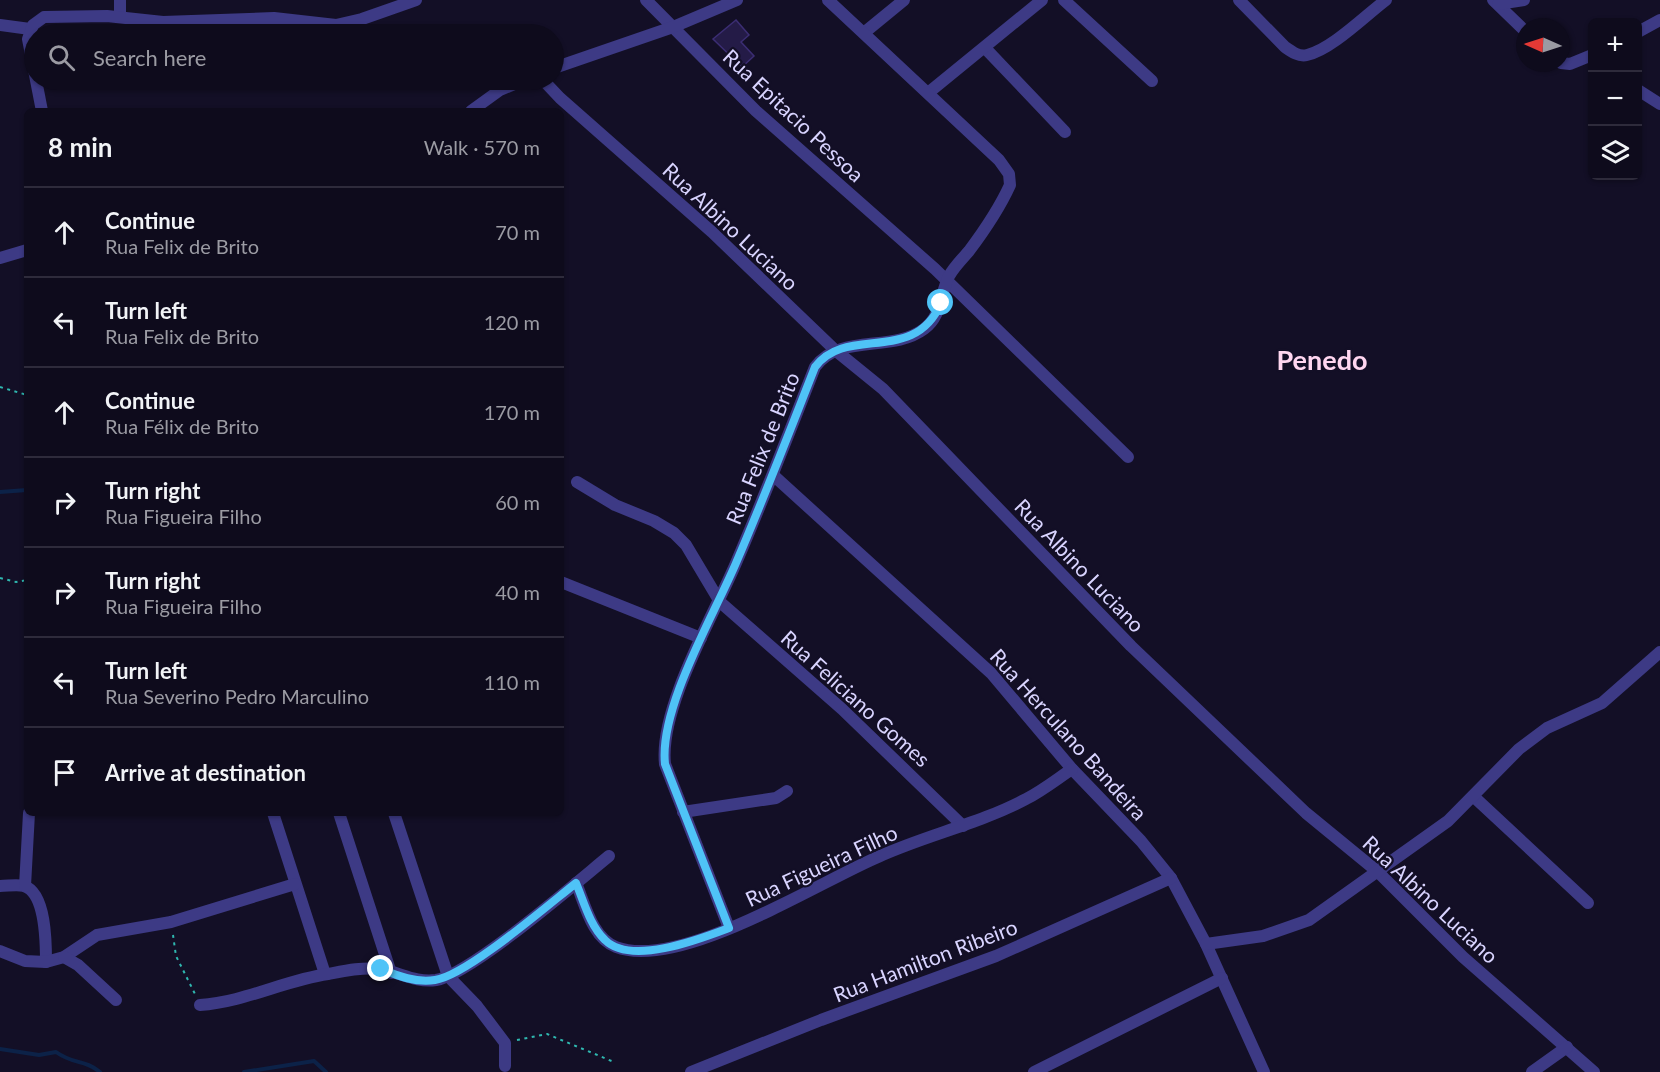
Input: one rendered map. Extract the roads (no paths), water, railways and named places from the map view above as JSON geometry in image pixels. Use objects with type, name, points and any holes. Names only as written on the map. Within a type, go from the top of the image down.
[{"type":"street","points":[[120,0],[120,17]]},
{"type":"street","points":[[339,24],[416,0]]},
{"type":"street","name":"Rua Epitacio Pessoa","points":[[646,0],[756,111],[918,254],[949,277]]},
{"type":"street","points":[[564,65],[674,27],[737,0]]},
{"type":"street","points":[[828,0],[865,32],[999,160],[1010,178],[1010,185],[1000,203],[949,277],[934,320],[923,330],[908,337],[835,350]]},
{"type":"street","points":[[865,32],[904,0]]},
{"type":"street","points":[[928,93],[1042,0]]},
{"type":"street","points":[[1064,0],[1152,81]]},
{"type":"street","points":[[1239,0],[1293,54],[1305,56],[1323,48],[1386,0]]},
{"type":"street","points":[[1496,2],[1524,0]]},
{"type":"street","points":[[1496,2],[1516,22]]},
{"type":"street","points":[[34,24],[54,15],[120,17],[163,22],[274,18],[327,24]]},
{"type":"street","points":[[1642,30],[1660,20]]},
{"type":"street","points":[[0,25],[24,28]]},
{"type":"street","points":[[985,48],[1065,132]]},
{"type":"street","points":[[1570,64],[1588,59]]},
{"type":"street","points":[[38,90],[41,108]]},
{"type":"street","points":[[475,108],[500,90]]},
{"type":"street","name":"Rua Albino Luciano","points":[[552,90],[712,232],[835,350],[883,389],[1131,646],[1306,813],[1378,872],[1463,957],[1594,1072]]},
{"type":"street","points":[[1642,93],[1660,104]]},
{"type":"street","points":[[0,258],[24,251]]},
{"type":"street","points":[[949,277],[1128,457]]},
{"type":"street","name":"Rua Felix de Brito","points":[[729,928],[665,764],[663,745],[668,722],[701,638],[720,602],[773,476],[815,367],[823,357],[835,350]]},
{"type":"street","name":"Rua Herculano Bandeira","points":[[773,476],[991,673],[1072,769],[1141,842],[1171,878],[1206,944],[1264,1072]]},
{"type":"street","name":"Rua Feliciano Gomes","points":[[577,482],[615,505],[654,521],[674,533],[686,545],[720,602],[842,709],[963,826]]},
{"type":"street","points":[[564,583],[701,638]]},
{"type":"street","points":[[1206,944],[1263,936],[1309,920],[1441,827],[1528,742],[1547,728],[1602,703],[1660,652]]},
{"type":"street","name":"Rua Figueira Filho","points":[[576,883],[597,931],[607,942],[616,947],[629,950],[663,949],[690,943],[729,928],[880,856],[963,826],[1026,799],[1072,769]]},
{"type":"street","points":[[683,812],[776,798],[787,791]]},
{"type":"street","points":[[1473,796],[1588,903]]},
{"type":"street","points":[[25,886],[29,816]]},
{"type":"street","points":[[274,816],[325,974]]},
{"type":"street","points":[[340,816],[391,973]]},
{"type":"street","points":[[395,816],[448,976],[477,1006],[506,1043],[505,1066]]},
{"type":"street","points":[[200,1005],[226,1001],[325,974],[367,968],[419,980],[435,980],[448,976],[491,948],[609,856]]},
{"type":"street","name":"Rua Hamilton Ribeiro","points":[[691,1072],[821,1020],[996,956],[1171,878]]},
{"type":"street","points":[[0,951],[25,961],[46,962],[64,957],[97,935],[171,922],[295,884]]},
{"type":"street","points":[[0,886],[25,886],[33,892],[39,903],[45,935],[46,962]]},
{"type":"street","points":[[64,957],[78,965],[116,1000]]},
{"type":"street","points":[[1034,1072],[1222,978]]},
{"type":"street","points":[[1532,1072],[1567,1047]]},
{"type":"waterway","points":[[0,492],[24,490]]},
{"type":"waterway","points":[[0,1049],[39,1055],[56,1052],[68,1059],[89,1065],[100,1072]]},
{"type":"waterway","points":[[244,1072],[314,1061],[326,1072]]},
{"type":"district","name":"Penedo","points":[[1322,359]]}]
